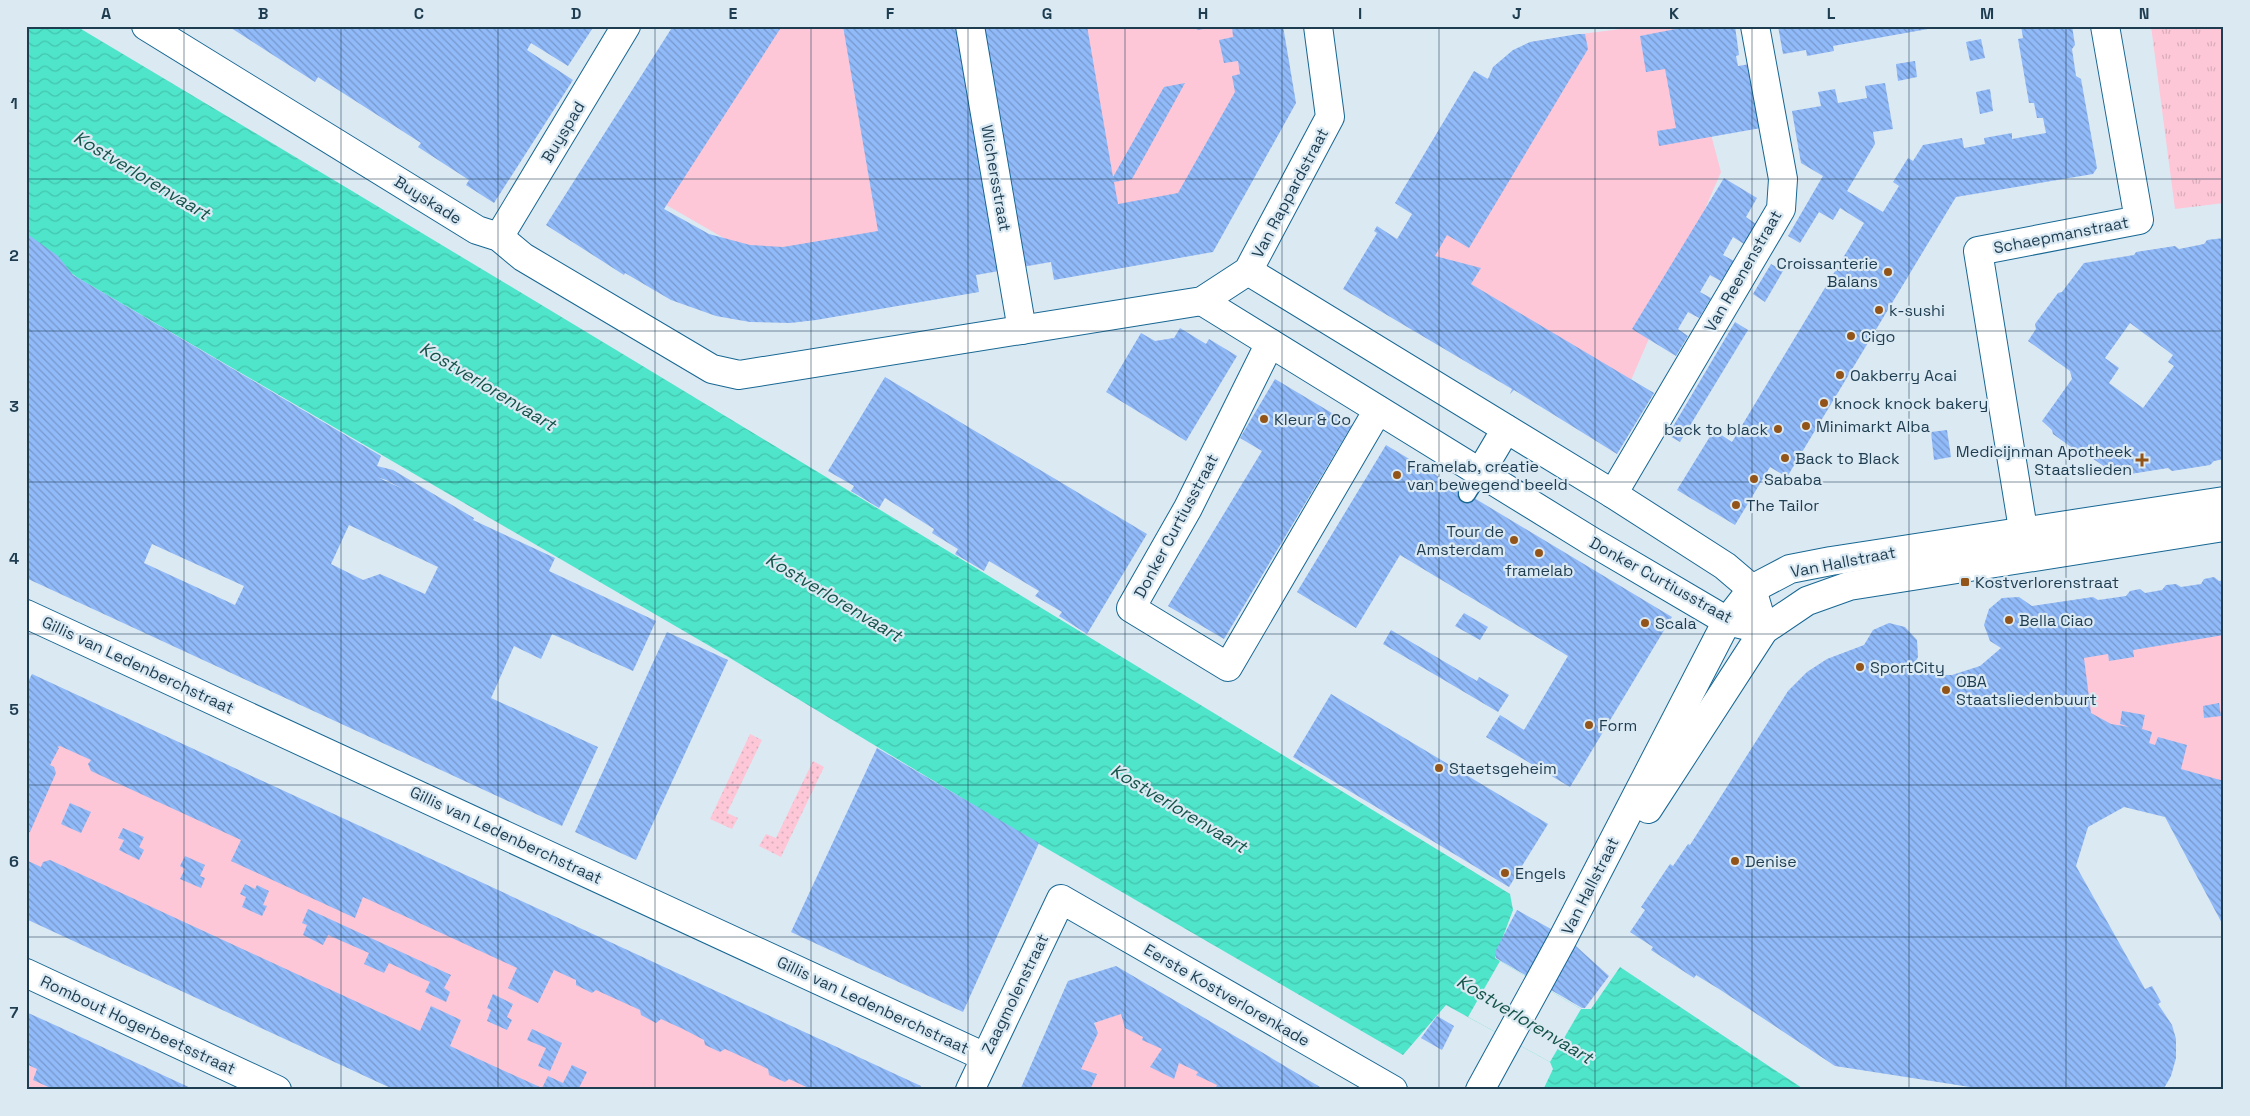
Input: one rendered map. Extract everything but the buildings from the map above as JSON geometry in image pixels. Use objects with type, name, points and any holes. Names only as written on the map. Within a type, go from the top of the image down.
[{"type":"street","name":"Buyskade","points":[[146,26],[477,230],[499,237],[523,257],[712,369],[739,375],[1022,330]]},
{"type":"street","name":"Buyspad","points":[[499,237],[626,26]]},
{"type":"street","name":"Wichersstraat","points":[[970,26],[1022,330]]},
{"type":"street","name":"Van Rappardstraat","points":[[1248,271],[1330,117],[1318,26]]},
{"type":"street","name":"Van Reenenstraat","points":[[1612,494],[1781,209],[1783,179],[1755,26]]},
{"type":"street","name":"Schaepmanstraat","points":[[2025,545],[1978,251],[2138,220],[2105,26]]},
{"type":"street","points":[[1022,330],[1202,301],[1248,271],[1612,494],[1725,566],[1752,589]]},
{"type":"street","name":"Donker Curtiusstraat","points":[[1202,301],[1378,410],[1474,484],[1727,621],[1764,630],[1752,589]]},
{"type":"street","name":"Donker Curtiusstraat","points":[[1270,343],[1188,508],[1131,608],[1139,613],[1228,667],[1378,410]]},
{"type":"street","points":[[1474,484],[1506,429]]},
{"type":"street","name":"Van Hallstraat","points":[[1562,942],[1764,630],[1807,601],[1849,586],[2224,501]]},
{"type":"street","name":"Van Hallstraat","points":[[1562,942],[1727,621],[1752,589],[1790,569],[2224,527]]},
{"type":"street","name":"Gillis van Ledenberchstraat","points":[[26,614],[985,1057]]},
{"type":"street","name":"Zaagmolenstraat","points":[[970,1090],[1061,899]]},
{"type":"street","name":"Eerste Kostverlorenkade","points":[[1061,899],[1393,1090]]},
{"type":"street","points":[[1481,1087],[1562,942]]},
{"type":"street","name":"Rombout Hogerbeetsstraat","points":[[26,973],[277,1090]]},
{"type":"green space","points":[[754,26],[878,26],[911,238],[808,250],[741,248],[649,195]]},
{"type":"green space","points":[[1078,26],[1248,26],[1259,85],[1198,202],[1113,213]]},
{"type":"green space","points":[[1645,26],[1682,26],[1721,172],[1622,401],[1423,262],[1581,34]]},
{"type":"green space","points":[[2151,26],[2221,26],[2224,49],[2224,203],[2175,209]]},
{"type":"green space","points":[[2224,608],[2224,828],[2097,791],[2058,638]]},
{"type":"green space","points":[[53,715],[831,1090],[489,1090],[26,873],[26,771]]},
{"type":"green space","points":[[750,734],[762,740],[727,813],[738,818],[732,829],[710,819]]},
{"type":"green space","points":[[813,761],[824,767],[781,857],[759,846],[766,834],[776,838]]},
{"type":"green space","points":[[1104,1004],[1266,1090],[1065,1090]]},
{"type":"green space","points":[[26,1047],[113,1090],[26,1090]]},
{"type":"water","name":"Kostverlorenvaart","points":[[26,26],[76,26],[794,458],[1510,894],[1513,910],[1495,958],[1581,1009],[1591,1009],[1620,967],[1805,1090],[1543,1090],[1553,1069],[1550,1062],[1446,1005],[1403,1055],[1020,833],[725,655],[78,278],[26,240]]},
{"type":"pier","points":[[1500,961],[1581,1009],[1550,1062],[1468,1017]]},
{"type":"place","name":"Croissanterie Balans","points":[[1888,272]]},
{"type":"place","name":"k-sushi","points":[[1879,310]]},
{"type":"place","name":"Cigo","points":[[1851,336]]},
{"type":"place","name":"Oakberry Acai","points":[[1840,375]]},
{"type":"place","name":"knock knock bakery","points":[[1824,403]]},
{"type":"place","name":"Kleur & Co","points":[[1264,419]]},
{"type":"place","name":"Minimarkt Alba","points":[[1806,426]]},
{"type":"place","name":"back to black","points":[[1778,429]]},
{"type":"place","name":"Back to Black","points":[[1785,458]]},
{"type":"place","name":"Medicijnman Apotheek Staatslieden","points":[[2142,460]]},
{"type":"place","name":"Framelab, creatie van bewegend beeld","points":[[1397,475]]},
{"type":"place","name":"Sababa","points":[[1754,479]]},
{"type":"place","name":"The Tailor","points":[[1736,505]]},
{"type":"place","name":"Tour de Amsterdam","points":[[1514,540]]},
{"type":"place","name":"framelab","points":[[1539,553]]},
{"type":"place","name":"Kostverlorenstraat","points":[[1965,582]]},
{"type":"place","name":"Bella Ciao","points":[[2009,620]]},
{"type":"place","name":"Scala","points":[[1645,623]]},
{"type":"place","name":"SportCity","points":[[1860,667]]},
{"type":"place","name":"OBA Staatsliedenbuurt","points":[[1946,690]]},
{"type":"place","name":"Form","points":[[1589,725]]},
{"type":"place","name":"Staetsgeheim","points":[[1439,768]]},
{"type":"place","name":"Denise","points":[[1735,861]]},
{"type":"place","name":"Engels","points":[[1505,873]]}]
